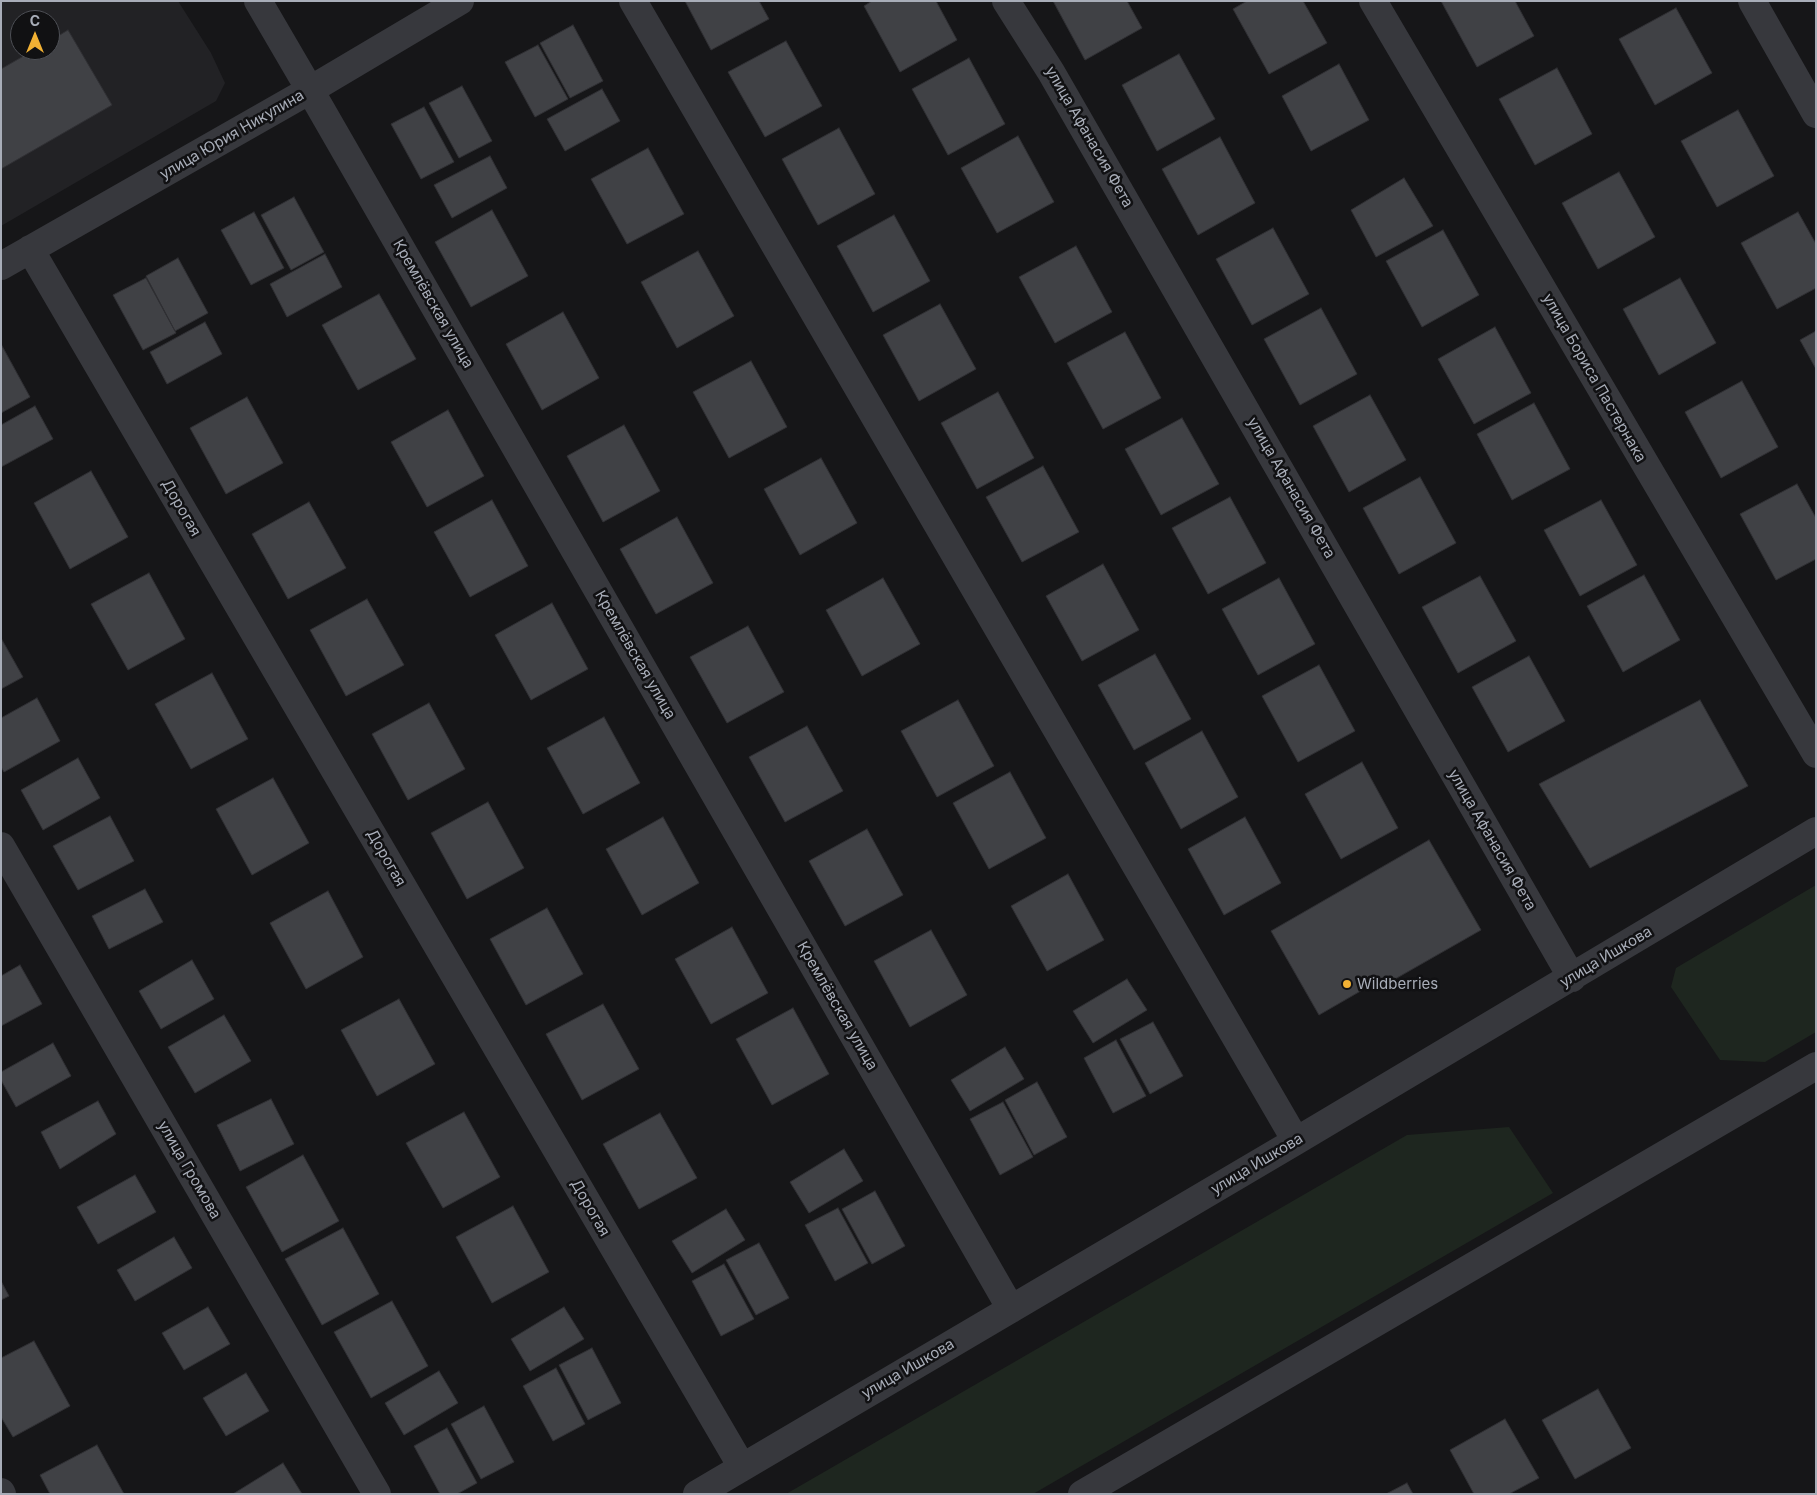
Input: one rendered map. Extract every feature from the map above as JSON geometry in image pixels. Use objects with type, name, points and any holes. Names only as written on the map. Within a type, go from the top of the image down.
[{"type":"street","name":"Кремлёвская улица","points":[[258,1],[1011,1309]]},
{"type":"street","name":"улица Юрия Никулина","points":[[1,266],[310,90],[460,1]]},
{"type":"street","points":[[633,1],[1296,1141]]},
{"type":"street","name":"улица Афанасия Фета","points":[[1006,1],[1051,72],[1572,978]]},
{"type":"street","name":"улица Бориса Пастернака","points":[[1373,1],[1816,754]]},
{"type":"street","points":[[1752,1],[1816,114]]},
{"type":"street","name":"Дорогая","points":[[30,250],[742,1467]]},
{"type":"street","name":"улица Ишкова","points":[[697,1494],[1572,978],[1816,831]]},
{"type":"street","name":"улица Громова","points":[[1,846],[376,1494]]},
{"type":"street","points":[[1082,1494],[1813,1073]]},
{"type":"shaded area","points":[[1,1],[178,1],[211,53],[225,83],[216,101],[1,226]]},
{"type":"shaded area","points":[[1816,885],[1816,1032],[1765,1062],[1720,1060],[1671,987],[1676,968]]},
{"type":"shaded area","points":[[1509,1127],[1553,1193],[1033,1494],[786,1494],[1407,1135]]},
{"type":"building","points":[[685,1],[759,1],[769,19],[711,50]]},
{"type":"building","points":[[872,1],[936,1],[957,40],[900,72],[864,6]]},
{"type":"building","points":[[1053,1],[1127,1],[1142,28],[1085,60]]},
{"type":"building","points":[[1247,1],[1303,1],[1327,43],[1269,74],[1233,9]]},
{"type":"building","points":[[1441,1],[1515,1],[1534,36],[1477,67]]},
{"type":"building","points":[[1676,8],[1712,73],[1655,105],[1619,39]]},
{"type":"building","points":[[573,25],[603,81],[570,98],[540,43]]},
{"type":"building","points":[[68,30],[112,105],[1,169],[1,69],[17,60],[60,60],[60,35]]},
{"type":"building","points":[[786,41],[822,106],[765,137],[728,72]]},
{"type":"building","points":[[538,45],[568,99],[535,117],[505,62]]},
{"type":"building","points":[[1179,54],[1215,119],[1157,151],[1122,85]]},
{"type":"building","points":[[969,58],[1005,124],[948,155],[912,89]]},
{"type":"building","points":[[1339,64],[1369,120],[1311,151],[1282,96]]},
{"type":"building","points":[[1557,68],[1592,134],[1535,165],[1499,99]]},
{"type":"building","points":[[462,86],[492,141],[459,158],[429,103]]},
{"type":"building","points":[[602,89],[620,121],[565,151],[547,119]]},
{"type":"building","points":[[424,107],[454,162],[421,179],[391,124]]},
{"type":"building","points":[[1738,110],[1774,176],[1717,207],[1681,141]]},
{"type":"building","points":[[839,128],[875,194],[818,225],[782,159]]},
{"type":"building","points":[[1018,136],[1054,202],[997,233],[961,168]]},
{"type":"building","points":[[1220,137],[1255,203],[1198,235],[1162,169]]},
{"type":"building","points":[[648,148],[684,214],[627,244],[591,179]]},
{"type":"building","points":[[490,156],[507,188],[452,218],[434,185]]},
{"type":"building","points":[[1619,172],[1655,237],[1598,269],[1562,203]]},
{"type":"building","points":[[1404,178],[1433,226],[1376,257],[1351,210]]},
{"type":"building","points":[[294,197],[324,252],[291,270],[261,215]]},
{"type":"building","points":[[492,210],[528,276],[471,307],[435,242]]},
{"type":"building","points":[[254,212],[284,268],[251,285],[221,230]]},
{"type":"building","points":[[1798,212],[1816,244],[1816,288],[1777,309],[1741,243]]},
{"type":"building","points":[[894,215],[930,281],[873,312],[837,246]]},
{"type":"building","points":[[1273,228],[1309,294],[1252,325],[1216,259]]},
{"type":"building","points":[[1443,230],[1479,295],[1422,327],[1386,261]]},
{"type":"building","points":[[1076,246],[1112,312],[1055,343],[1019,277]]},
{"type":"building","points":[[698,251],[734,316],[677,348],[641,282]]},
{"type":"building","points":[[325,254],[342,287],[287,317],[270,284]]},
{"type":"building","points":[[178,258],[208,313],[175,331],[146,276]]},
{"type":"building","points":[[146,278],[176,333],[143,350],[113,295]]},
{"type":"building","points":[[1680,278],[1716,343],[1659,375],[1623,309]]},
{"type":"building","points":[[379,294],[416,359],[358,390],[322,325]]},
{"type":"building","points":[[940,304],[976,369],[919,401],[883,335]]},
{"type":"building","points":[[1321,308],[1357,374],[1300,405],[1264,339]]},
{"type":"building","points":[[563,312],[599,378],[542,410],[506,344]]},
{"type":"building","points":[[205,322],[222,354],[167,384],[150,352]]},
{"type":"building","points":[[1495,327],[1531,393],[1474,424],[1438,359]]},
{"type":"building","points":[[1816,331],[1816,369],[1800,340]]},
{"type":"building","points":[[1125,332],[1161,398],[1103,429],[1067,363]]},
{"type":"building","points":[[1,344],[30,397],[1,413]]},
{"type":"building","points":[[751,361],[787,427],[729,458],[693,392]]},
{"type":"building","points":[[1742,381],[1778,447],[1721,478],[1685,412]]},
{"type":"building","points":[[998,392],[1034,458],[977,489],[941,423]]},
{"type":"building","points":[[1370,395],[1406,460],[1349,492],[1313,426]]},
{"type":"building","points":[[247,397],[283,463],[226,494],[190,428]]},
{"type":"building","points":[[1534,403],[1570,469],[1512,500],[1477,434]]},
{"type":"building","points":[[35,406],[53,439],[1,467],[1,425]]},
{"type":"building","points":[[448,410],[484,476],[427,507],[391,442]]},
{"type":"building","points":[[1182,418],[1219,484],[1161,515],[1125,449]]},
{"type":"building","points":[[624,425],[660,491],[603,522],[567,456]]},
{"type":"building","points":[[821,458],[857,523],[800,555],[764,489]]},
{"type":"building","points":[[1043,466],[1079,532],[1022,562],[986,497]]},
{"type":"building","points":[[91,471],[128,537],[70,569],[34,503]]},
{"type":"building","points":[[1420,477],[1456,543],[1399,574],[1363,508]]},
{"type":"building","points":[[1797,484],[1816,518],[1816,559],[1776,580],[1740,514]]},
{"type":"building","points":[[1230,497],[1266,563],[1208,594],[1172,528]]},
{"type":"building","points":[[492,500],[528,566],[470,597],[434,532]]},
{"type":"building","points":[[1601,500],[1637,565],[1580,596],[1544,530]]},
{"type":"building","points":[[309,502],[346,568],[288,599],[252,534]]},
{"type":"building","points":[[677,517],[713,583],[656,614],[620,549]]},
{"type":"building","points":[[1103,564],[1139,630],[1082,661],[1046,596]]},
{"type":"building","points":[[149,573],[185,639],[128,670],[91,604]]},
{"type":"building","points":[[1644,575],[1680,640],[1623,672],[1587,606]]},
{"type":"building","points":[[1480,576],[1516,641],[1458,673],[1422,607]]},
{"type":"building","points":[[883,578],[920,644],[862,676],[826,610]]},
{"type":"building","points":[[1279,578],[1315,644],[1258,675],[1222,609]]},
{"type":"building","points":[[367,599],[404,665],[346,696],[310,630]]},
{"type":"building","points":[[552,603],[588,669],[531,700],[495,635]]},
{"type":"building","points":[[748,626],[784,692],[727,723],[690,657]]},
{"type":"building","points":[[1,638],[23,677],[1,689]]},
{"type":"building","points":[[1155,654],[1191,719],[1134,750],[1098,685]]},
{"type":"building","points":[[1529,656],[1565,721],[1508,752],[1472,687]]},
{"type":"building","points":[[1319,665],[1355,731],[1298,762],[1262,696]]},
{"type":"building","points":[[212,673],[248,739],[191,769],[155,704]]},
{"type":"building","points":[[37,698],[60,741],[4,772],[1,767],[1,718]]},
{"type":"building","points":[[958,700],[994,766],[937,797],[901,731]]},
{"type":"building","points":[[1700,700],[1748,786],[1590,868],[1539,784]]},
{"type":"building","points":[[429,703],[465,769],[408,800],[372,734]]},
{"type":"building","points":[[604,717],[640,783],[583,814],[547,748]]},
{"type":"building","points":[[807,726],[843,791],[785,822],[749,757]]},
{"type":"building","points":[[1202,731],[1238,797],[1181,829],[1145,763]]},
{"type":"building","points":[[78,758],[100,798],[43,830],[21,790]]},
{"type":"building","points":[[1362,762],[1398,828],[1341,859],[1305,794]]},
{"type":"building","points":[[1010,772],[1046,838],[989,869],[953,803]]},
{"type":"building","points":[[273,778],[309,843],[252,875],[216,809]]},
{"type":"building","points":[[488,802],[524,868],[467,899],[431,833]]},
{"type":"building","points":[[110,816],[134,861],[78,890],[53,846]]},
{"type":"building","points":[[663,817],[699,883],[642,915],[606,849]]},
{"type":"building","points":[[1245,817],[1281,883],[1224,915],[1188,849]]},
{"type":"building","points":[[867,829],[903,895],[845,926],[809,861]]},
{"type":"building","points":[[1429,840],[1481,930],[1374,991],[1371,985],[1319,1015],[1271,931]]},
{"type":"building","points":[[1068,874],[1104,940],[1047,971],[1011,906]]},
{"type":"building","points":[[145,889],[163,922],[109,949],[92,916]]},
{"type":"building","points":[[328,891],[363,957],[306,989],[270,923]]},
{"type":"building","points":[[547,908],[583,974],[526,1005],[490,939]]},
{"type":"building","points":[[732,927],[768,993],[711,1024],[675,959]]},
{"type":"building","points":[[931,930],[967,995],[910,1027],[874,961]]},
{"type":"building","points":[[192,960],[214,999],[161,1029],[139,991]]},
{"type":"building","points":[[20,965],[42,1004],[1,1026],[1,976]]},
{"type":"building","points":[[1127,979],[1147,1010],[1093,1043],[1073,1011]]},
{"type":"building","points":[[399,999],[435,1064],[377,1096],[341,1030]]},
{"type":"building","points":[[603,1004],[639,1069],[582,1100],[546,1034]]},
{"type":"building","points":[[793,1008],[829,1074],[772,1105],[736,1039]]},
{"type":"building","points":[[224,1015],[251,1061],[195,1093],[168,1047]]},
{"type":"building","points":[[1153,1022],[1183,1076],[1150,1094],[1120,1039]]},
{"type":"building","points":[[1116,1040],[1146,1096],[1113,1113],[1084,1058]]},
{"type":"building","points":[[53,1043],[71,1076],[16,1107],[1,1080],[1,1072]]},
{"type":"building","points":[[1005,1047],[1024,1079],[970,1111],[951,1080]]},
{"type":"building","points":[[1037,1082],[1067,1137],[1034,1155],[1005,1100]]},
{"type":"building","points":[[271,1099],[294,1144],[240,1171],[217,1125]]},
{"type":"building","points":[[98,1101],[116,1134],[60,1169],[41,1132]]},
{"type":"building","points":[[1003,1102],[1033,1157],[1000,1175],[970,1119]]},
{"type":"building","points":[[464,1112],[500,1177],[443,1208],[406,1143]]},
{"type":"building","points":[[660,1113],[697,1178],[639,1209],[603,1144]]},
{"type":"building","points":[[844,1149],[863,1181],[809,1213],[790,1182]]},
{"type":"building","points":[[303,1155],[339,1221],[282,1252],[246,1187]]},
{"type":"building","points":[[135,1175],[156,1212],[98,1244],[77,1207]]},
{"type":"building","points":[[875,1191],[905,1246],[872,1264],[842,1209]]},
{"type":"building","points":[[513,1206],[549,1272],[492,1303],[456,1237]]},
{"type":"building","points":[[838,1208],[868,1263],[835,1281],[805,1225]]},
{"type":"building","points":[[726,1209],[745,1240],[692,1273],[672,1241]]},
{"type":"building","points":[[343,1228],[379,1294],[322,1325],[285,1259]]},
{"type":"building","points":[[174,1237],[192,1268],[135,1301],[117,1270]]},
{"type":"building","points":[[759,1243],[789,1298],[756,1315],[726,1260]]},
{"type":"building","points":[[724,1264],[754,1319],[721,1336],[692,1281]]},
{"type":"building","points":[[1,1281],[9,1296],[1,1300]]},
{"type":"building","points":[[392,1301],[428,1366],[371,1398],[334,1332]]},
{"type":"building","points":[[208,1307],[230,1344],[184,1370],[162,1333]]},
{"type":"building","points":[[564,1307],[584,1339],[530,1371],[511,1339]]},
{"type":"building","points":[[34,1341],[70,1406],[13,1437],[1,1417],[1,1358]]},
{"type":"building","points":[[592,1348],[621,1403],[588,1420],[559,1365]]},
{"type":"building","points":[[556,1368],[585,1424],[553,1441],[523,1386]]},
{"type":"building","points":[[439,1371],[458,1403],[404,1435],[385,1403]]},
{"type":"building","points":[[246,1373],[269,1411],[226,1436],[203,1398]]},
{"type":"building","points":[[1598,1389],[1631,1448],[1575,1479],[1542,1420]]},
{"type":"building","points":[[484,1406],[514,1462],[481,1479],[451,1424]]},
{"type":"building","points":[[1505,1419],[1539,1478],[1509,1494],[1474,1494],[1450,1450]]},
{"type":"building","points":[[447,1428],[477,1483],[457,1494],[440,1494],[414,1446]]},
{"type":"building","points":[[97,1445],[124,1494],[50,1494],[40,1475]]},
{"type":"building","points":[[283,1463],[302,1494],[233,1494]]},
{"type":"building","points":[[1407,1483],[1413,1494],[1386,1494]]},
{"type":"place","name":"Wildberries","points":[[1347,984]]}]
